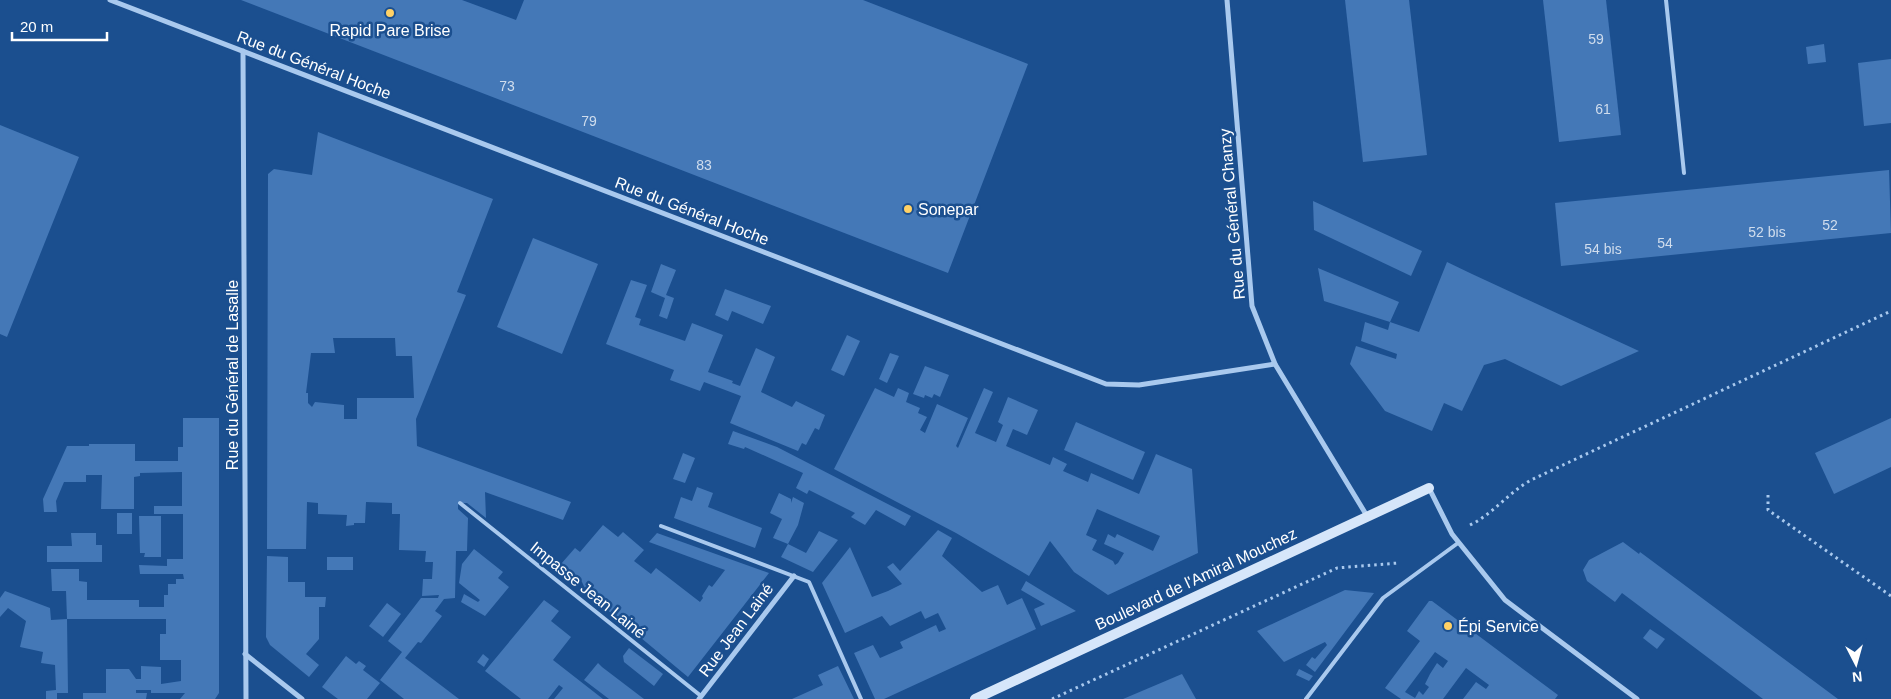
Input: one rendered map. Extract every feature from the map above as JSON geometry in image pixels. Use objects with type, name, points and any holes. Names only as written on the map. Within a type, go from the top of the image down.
[{"type":"main road","name":"Boulevard de l'Amiral Mouchez","points":[[975,699],[1429,488]]},
{"type":"street","name":"Rue du Général Hoche","points":[[110,0],[1106,384],[1138,385],[1275,364]]},
{"type":"street","name":"Rue du Général Chanzy","points":[[1227,0],[1252,306],[1275,364],[1367,516]]},
{"type":"street","name":"Rue du Général de Lasalle","points":[[243,51],[246,699]]},
{"type":"street","points":[[1429,488],[1458,543],[1505,600],[1637,699]]},
{"type":"street","name":"Rue Jean Lainé","points":[[700,698],[794,576]]},
{"type":"street","points":[[245,654],[302,699]]},
{"type":"lane","points":[[1666,0],[1684,173]]},
{"type":"lane","name":"Impasse Jean Lainé","points":[[460,503],[700,698]]},
{"type":"lane","points":[[662,526],[809,582],[861,699]]},
{"type":"lane","points":[[1306,699],[1383,598],[1458,543]]},
{"type":"path","points":[[1487,516],[1511,492],[1531,480],[1891,311]]},
{"type":"path","points":[[1768,496],[1768,510],[1891,596]]},
{"type":"path","points":[[1052,699],[1337,568],[1396,564]]},
{"type":"building","points":[[241,0],[462,0],[516,20],[524,0],[863,0],[1028,64],[948,273]]},
{"type":"building","points":[[1345,0],[1409,0],[1427,155],[1363,162]]},
{"type":"building","points":[[1543,0],[1606,0],[1621,135],[1559,142]]},
{"type":"building","points":[[1824,44],[1826,62],[1808,64],[1806,47]]},
{"type":"building","points":[[1891,59],[1891,123],[1864,126],[1858,63]]},
{"type":"building","points":[[0,125],[79,157],[7,337],[0,334]]},
{"type":"building","points":[[318,132],[493,199],[457,292],[466,295],[416,419],[417,446],[571,502],[563,520],[485,492],[486,518],[467,503],[458,503],[458,509],[468,518],[467,551],[456,551],[455,598],[444,599],[435,611],[442,616],[421,643],[418,642],[405,658],[459,699],[404,699],[380,680],[402,652],[388,641],[421,598],[438,598],[439,595],[422,596],[423,579],[432,579],[433,562],[425,562],[426,551],[399,550],[400,514],[392,514],[392,503],[366,502],[365,523],[354,523],[354,525],[346,526],[347,515],[318,514],[318,503],[307,502],[306,549],[267,549],[268,174],[274,169],[312,175]],"holes":[[[333,338],[395,338],[396,356],[412,356],[414,398],[357,398],[357,419],[344,419],[344,405],[315,402],[312,407],[308,403],[308,393],[306,393],[311,353],[335,353]]]},
{"type":"building","points":[[1889,170],[1891,233],[1561,266],[1555,203]]},
{"type":"building","points":[[1313,201],[1422,251],[1411,276],[1314,230]]},
{"type":"building","points":[[533,238],[598,264],[562,354],[497,327]]},
{"type":"building","points":[[1447,262],[1639,351],[1561,386],[1505,359],[1484,365],[1462,411],[1444,403],[1432,431],[1385,411],[1350,364],[1356,346],[1396,359],[1397,354],[1361,341],[1365,322],[1388,330],[1390,322],[1419,332]]},
{"type":"building","points":[[661,264],[676,270],[666,295],[674,298],[667,319],[659,316],[665,298],[651,292]]},
{"type":"building","points":[[1318,268],[1399,302],[1390,322],[1324,301]]},
{"type":"building","points":[[631,280],[647,285],[635,317],[641,319],[639,325],[685,341],[692,323],[723,335],[708,372],[733,381],[732,383],[740,386],[756,348],[775,357],[761,392],[792,407],[796,401],[825,415],[819,430],[815,428],[806,445],[802,443],[798,451],[730,423],[741,396],[704,382],[700,391],[670,380],[674,370],[606,344]]},
{"type":"building","points":[[725,289],[771,306],[763,324],[732,311],[728,321],[715,315]]},
{"type":"building","points":[[847,335],[860,341],[844,376],[831,370]]},
{"type":"building","points":[[890,353],[899,356],[887,383],[879,379]]},
{"type":"building","points":[[925,366],[949,375],[940,397],[934,394],[932,398],[925,395],[924,398],[913,394]]},
{"type":"building","points":[[875,388],[894,397],[898,388],[909,393],[906,402],[920,408],[918,413],[927,417],[920,430],[925,433],[937,404],[968,418],[956,446],[958,448],[984,388],[993,392],[975,433],[996,442],[1003,425],[998,422],[1008,397],[1038,410],[1027,435],[1013,429],[1006,446],[1050,465],[1053,457],[1067,464],[1063,471],[1088,482],[1091,473],[1139,494],[1156,454],[1192,469],[1198,553],[1108,595],[1074,572],[1050,541],[1029,576],[956,533],[834,469]],"holes":[[[1097,509],[1160,536],[1153,551],[1117,534],[1115,538],[1108,534],[1104,544],[1124,553],[1115,565],[1113,561],[1092,550],[1097,540],[1086,535]]]},
{"type":"building","points":[[183,418],[219,418],[219,693],[215,699],[180,699],[185,693],[151,693],[151,690],[136,690],[136,693],[147,693],[146,699],[83,699],[83,693],[106,693],[106,669],[129,669],[136,679],[141,679],[141,666],[161,667],[161,684],[181,681],[181,660],[160,660],[160,634],[166,634],[166,619],[67,619],[66,591],[52,591],[51,569],[79,569],[79,581],[87,582],[87,600],[139,600],[139,607],[164,607],[164,595],[168,595],[168,584],[176,584],[176,579],[184,579],[183,574],[140,574],[139,565],[167,566],[167,559],[183,559],[183,514],[154,514],[154,506],[182,506],[182,472],[140,473],[140,476],[134,477],[134,509],[101,509],[102,475],[86,475],[86,482],[64,482],[56,501],[57,512],[44,512],[43,499],[67,446],[135,444],[135,461],[178,461],[178,447],[183,447]]},
{"type":"building","points":[[1891,418],[1891,467],[1834,494],[1815,453]]},
{"type":"building","points":[[1076,422],[1145,452],[1133,480],[1064,450]]},
{"type":"building","points":[[733,431],[777,447],[911,516],[905,526],[876,510],[865,525],[851,517],[855,513],[809,490],[807,494],[796,488],[803,473],[745,447],[744,449],[728,444]]},
{"type":"building","points":[[683,453],[695,458],[685,483],[673,479]]},
{"type":"building","points":[[697,487],[713,493],[708,507],[762,528],[755,548],[674,518],[681,497],[692,501]]},
{"type":"building","points":[[779,493],[791,499],[791,503],[793,497],[804,503],[798,525],[788,544],[773,538],[782,519],[770,513]]},
{"type":"building","points":[[117,513],[132,513],[132,534],[117,534]]},
{"type":"building","points":[[139,516],[161,516],[161,557],[144,557],[145,553],[140,553]]},
{"type":"building","points":[[603,525],[618,537],[623,532],[644,550],[634,561],[651,574],[656,568],[700,602],[709,585],[712,587],[725,570],[649,542],[657,533],[769,573],[688,677],[587,593],[582,582],[561,564],[575,548],[580,552]]},
{"type":"building","points":[[938,530],[952,538],[942,556],[982,592],[998,585],[1007,605],[1022,598],[1036,629],[884,699],[875,699],[854,653],[873,645],[880,658],[903,648],[900,642],[936,625],[939,632],[946,629],[938,613],[925,619],[921,611],[890,626],[882,616],[845,633],[822,583],[850,547],[872,597],[888,591],[902,584],[887,567],[893,563],[900,571]]},
{"type":"building","points":[[819,531],[838,540],[813,572],[781,557],[788,544],[806,553]]},
{"type":"building","points":[[71,533],[96,533],[96,545],[102,545],[102,562],[47,562],[47,546],[72,546]]},
{"type":"building","points":[[1623,542],[1639,554],[1640,552],[1838,699],[1763,699],[1622,593],[1615,602],[1587,581],[1583,570],[1589,560]]},
{"type":"building","points":[[474,549],[503,572],[498,578],[509,587],[485,616],[461,602],[464,594],[478,602],[480,600],[459,583],[462,564]]},
{"type":"building","points":[[267,556],[288,557],[288,582],[305,582],[305,597],[326,597],[325,607],[319,607],[319,639],[306,654],[319,665],[309,677],[270,645],[266,637]]},
{"type":"building","points":[[327,557],[353,557],[353,570],[327,570]]},
{"type":"building","points":[[1026,581],[1076,611],[1041,626],[1034,609],[1045,604],[1021,590]]},
{"type":"building","points":[[1345,590],[1374,593],[1315,672],[1306,665],[1312,657],[1315,659],[1327,645],[1325,642],[1284,662],[1257,631]]},
{"type":"building","points":[[5,591],[50,608],[51,620],[67,619],[68,693],[57,693],[57,699],[46,699],[46,691],[56,690],[55,665],[41,663],[43,652],[20,647],[26,621],[8,608],[0,617],[0,598]]},
{"type":"building","points":[[544,600],[559,611],[551,621],[571,637],[553,660],[603,699],[554,699],[563,688],[559,685],[548,699],[521,699],[485,671]]},
{"type":"building","points":[[1429,601],[1432,601],[1558,695],[1555,699],[1463,699],[1476,682],[1486,689],[1489,685],[1466,668],[1443,699],[1401,699],[1385,688],[1420,641],[1407,631]],"holes":[[[1435,652],[1448,661],[1443,668],[1437,663],[1425,684],[1429,687],[1423,695],[1419,691],[1415,698],[1405,692]]]},
{"type":"building","points":[[387,603],[401,614],[383,637],[369,626]]},
{"type":"building","points":[[1650,629],[1665,639],[1657,649],[1643,638]]},
{"type":"building","points":[[629,648],[663,674],[654,686],[624,662],[623,656]]},
{"type":"building","points":[[483,654],[489,659],[484,667],[477,662]]},
{"type":"building","points":[[346,656],[356,664],[359,661],[366,666],[363,670],[380,683],[367,699],[338,699],[322,687]]},
{"type":"building","points":[[598,663],[644,699],[609,699],[584,680]]},
{"type":"building","points":[[838,666],[854,699],[792,699],[823,685],[818,675]]},
{"type":"building","points":[[1299,669],[1313,676],[1309,681],[1296,675]]},
{"type":"building","points":[[1182,674],[1196,699],[1123,699]]},
{"type":"place","name":"Rapid Pare Brise","points":[[390,13]]},
{"type":"place","name":"Sonepar","points":[[908,209]]},
{"type":"place","name":"Épi Service","points":[[1448,626]]}]
